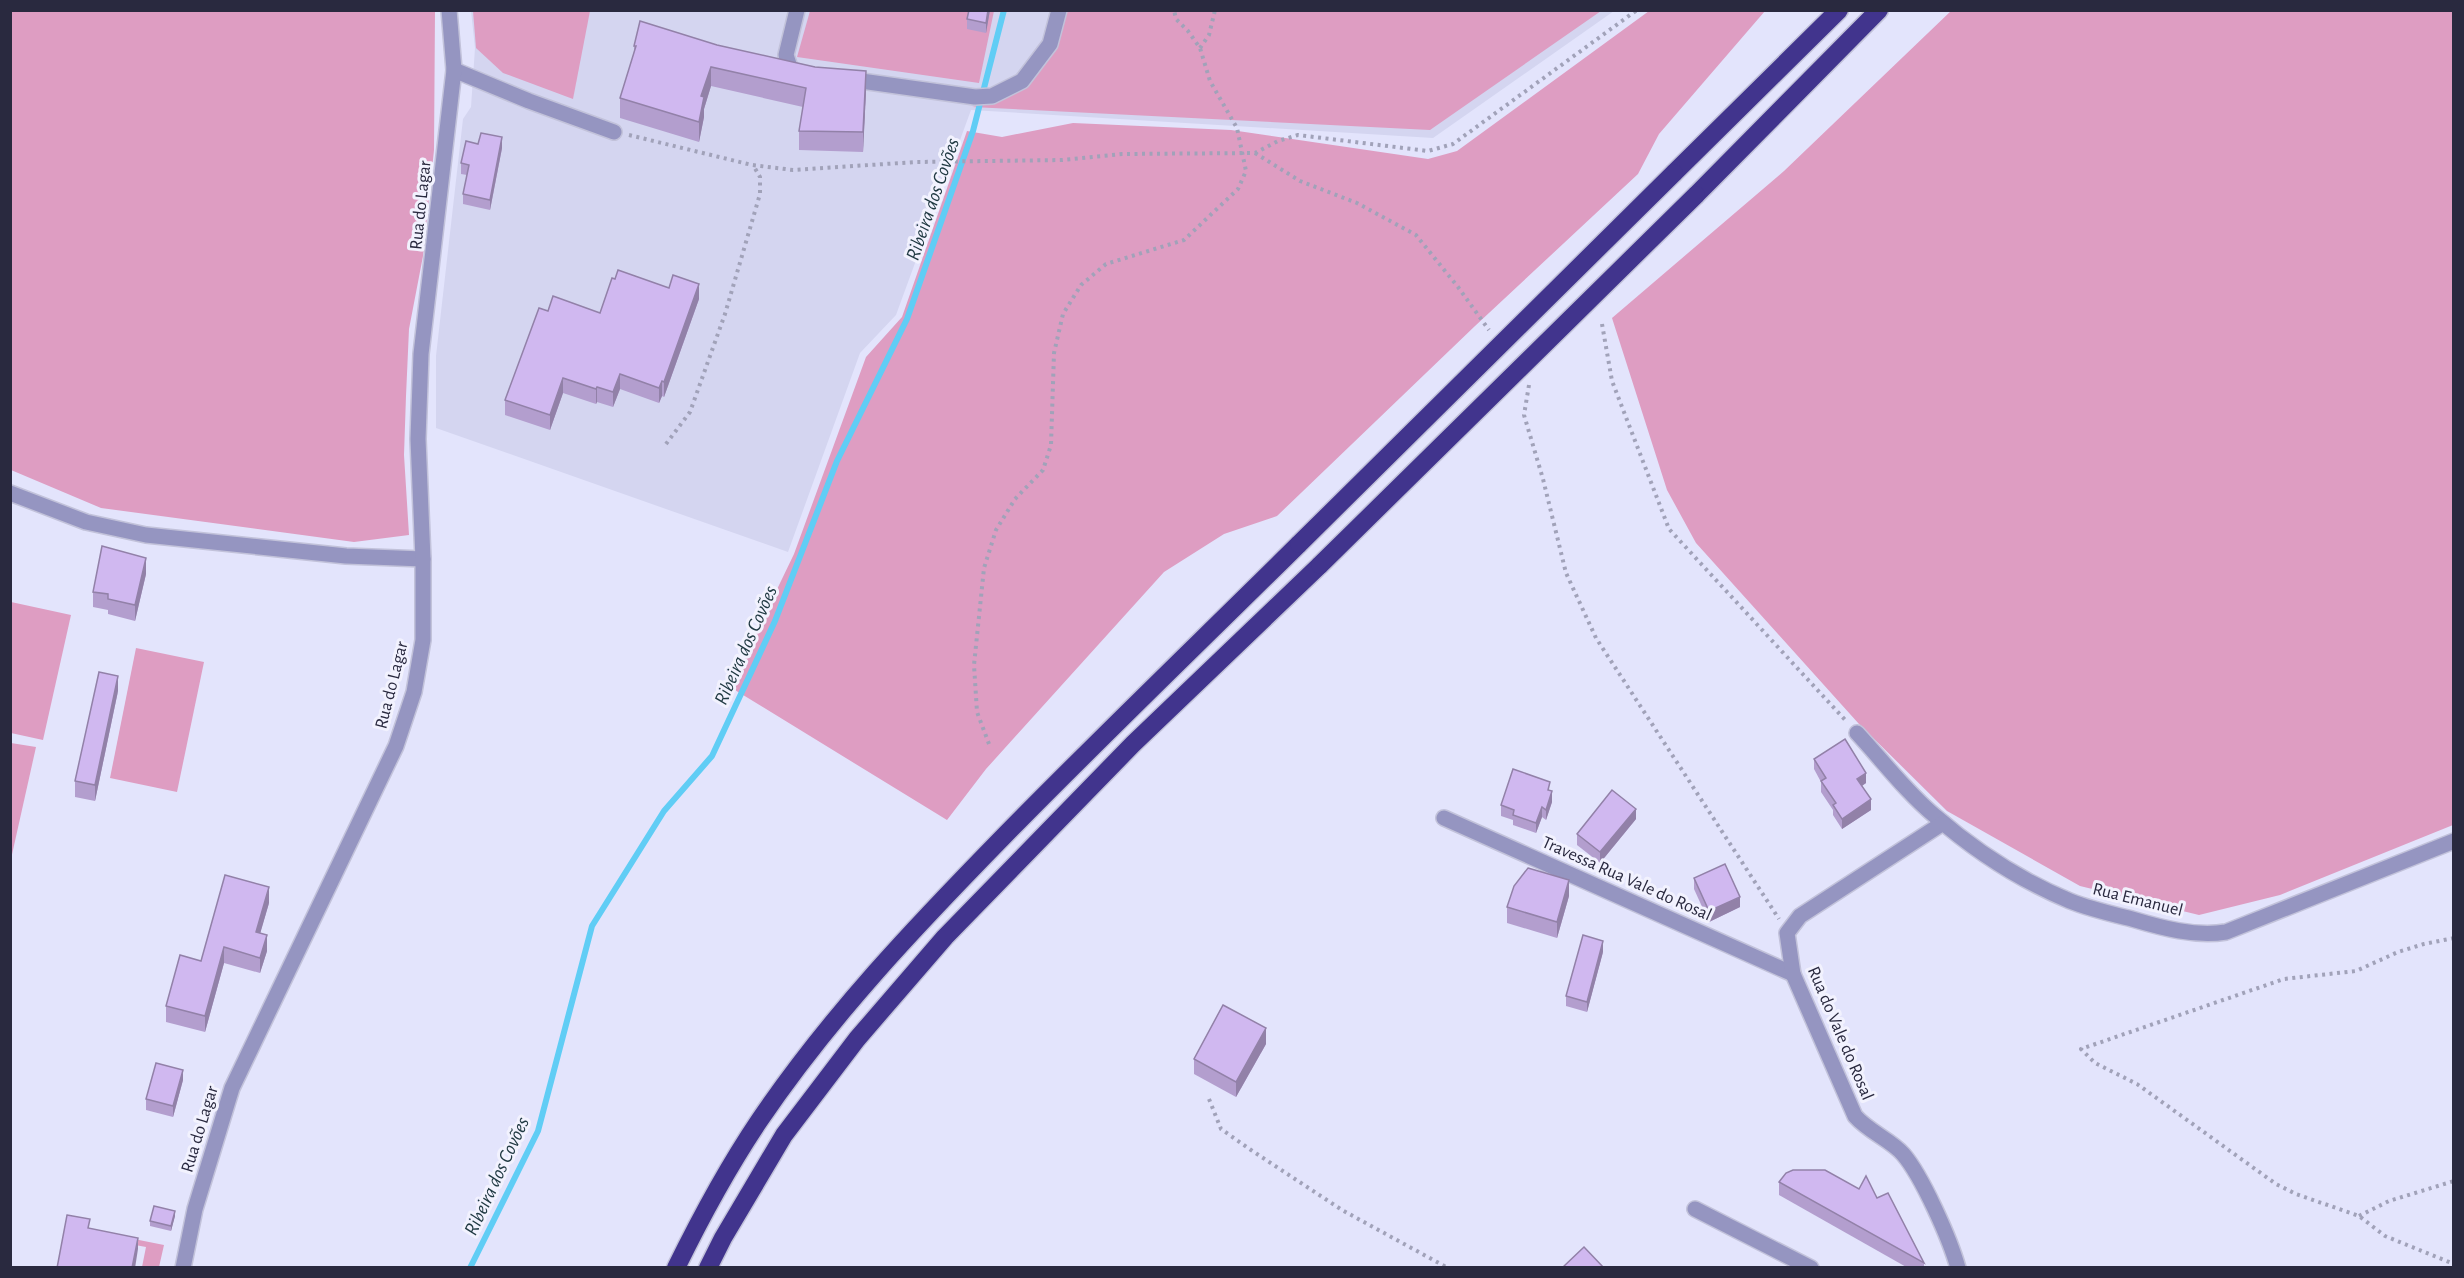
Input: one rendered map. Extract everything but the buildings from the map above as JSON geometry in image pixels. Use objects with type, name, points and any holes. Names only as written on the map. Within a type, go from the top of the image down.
[{"type":"highway","points":[[676,1268],[697,1224],[759,1121],[839,1014],[918,924],[1110,728],[1839,10]]},
{"type":"highway","points":[[708,1268],[784,1135],[857,1039],[945,937],[1133,744],[1320,565],[1696,195],[1879,10]]},
{"type":"street","name":"Rua do Lagar","points":[[183,1268],[195,1209],[232,1088],[396,746],[414,692],[423,640],[423,559],[418,439],[421,354],[454,70],[449,10]]},
{"type":"street","points":[[797,10],[786,55],[790,70],[812,74]]},
{"type":"street","points":[[834,77],[975,97],[992,96],[1022,81],[1050,44],[1059,10]]},
{"type":"street","points":[[454,70],[529,101],[614,132]]},
{"type":"street","points":[[10,494],[86,522],[146,536],[346,556],[423,559]]},
{"type":"street","name":"Rua Emanuel","points":[[1857,732],[1933,815],[1996,861],[2040,887],[2073,902],[2150,925],[2212,934],[2226,932],[2454,841]]},
{"type":"street","name":"Travessa Rua Vale do Rosal","points":[[1444,818],[1793,974]]},
{"type":"street","points":[[1787,933],[1800,916],[1943,823]]},
{"type":"street","name":"Rua do Vale do Rosal","points":[[1787,933],[1793,974],[1855,1116],[1865,1127],[1901,1152],[1913,1168],[1953,1248],[1958,1268]]},
{"type":"street","points":[[1695,1209],[1811,1268]]},
{"type":"path","points":[[989,744],[977,712],[974,665],[984,568],[996,530],[1015,499],[1043,470],[1051,445],[1054,353],[1063,314],[1081,285],[1106,264],[1184,240],[1238,189],[1246,171],[1238,128],[1210,81],[1200,48],[1176,19],[1174,10]]},
{"type":"path","points":[[1200,48],[1209,35],[1215,10]]},
{"type":"path","points":[[614,132],[753,165],[793,170],[958,161],[1062,160],[1122,154],[1255,153],[1278,141],[1298,135],[1428,151],[1453,144],[1636,10]]},
{"type":"path","points":[[1255,153],[1300,181],[1357,203],[1416,235],[1491,331]]},
{"type":"path","points":[[666,444],[690,412],[725,314],[760,194],[760,177],[753,165]]},
{"type":"path","points":[[1602,324],[1612,381],[1669,529],[1857,732]]},
{"type":"path","points":[[1523,376],[1529,385],[1524,415],[1543,479],[1566,573],[1596,638],[1787,933]]},
{"type":"path","points":[[2454,938],[2424,944],[2356,970],[2284,979],[2081,1049],[2095,1063],[2137,1084],[2276,1184],[2296,1194],[2359,1215],[2385,1236],[2454,1264]]},
{"type":"path","points":[[1209,1099],[1221,1129],[1342,1210],[1448,1268]]},
{"type":"path","points":[[2359,1215],[2389,1201],[2454,1181]]},
{"type":"shaded area","points":[[1952,10],[2453,11],[2453,825],[2280,895],[2199,915],[2080,886],[1947,811],[1859,724],[1696,543],[1667,490],[1612,318],[1784,171]]},
{"type":"shaded area","points":[[10,11],[435,11],[434,150],[423,256],[409,329],[404,455],[409,535],[354,542],[101,508],[11,470]]},
{"type":"shaded area","points":[[471,11],[1614,11],[1433,138],[971,110],[896,315],[860,353],[788,552],[436,428],[436,356],[463,119],[471,107],[475,48]]},
{"type":"shaded area","points":[[473,11],[590,11],[573,99],[503,73],[476,48]]},
{"type":"shaded area","points":[[810,11],[994,11],[979,83],[797,57]]},
{"type":"shaded area","points":[[1066,11],[1601,11],[1430,130],[972,107],[993,103],[1025,87]]},
{"type":"shaded area","points":[[1649,11],[1765,11],[1659,134],[1638,174],[1277,516],[1224,534],[1164,572],[986,769],[947,820],[730,687],[794,554],[866,357],[902,317],[967,131],[1002,137],[1073,123],[1231,130],[1428,159],[1457,151]]},
{"type":"shaded area","points":[[11,602],[71,615],[43,740],[11,733]]},
{"type":"shaded area","points":[[136,648],[204,662],[177,792],[110,778]]},
{"type":"shaded area","points":[[10,743],[36,747],[11,859]]},
{"type":"shaded area","points":[[114,1235],[164,1245],[159,1267],[142,1267],[146,1247],[108,1240]]},
{"type":"waterway","name":"Ribeira dos Covões","points":[[470,1268],[538,1131],[592,926],[664,811],[712,756],[775,621],[837,461],[907,319],[973,131],[1004,10]]}]
